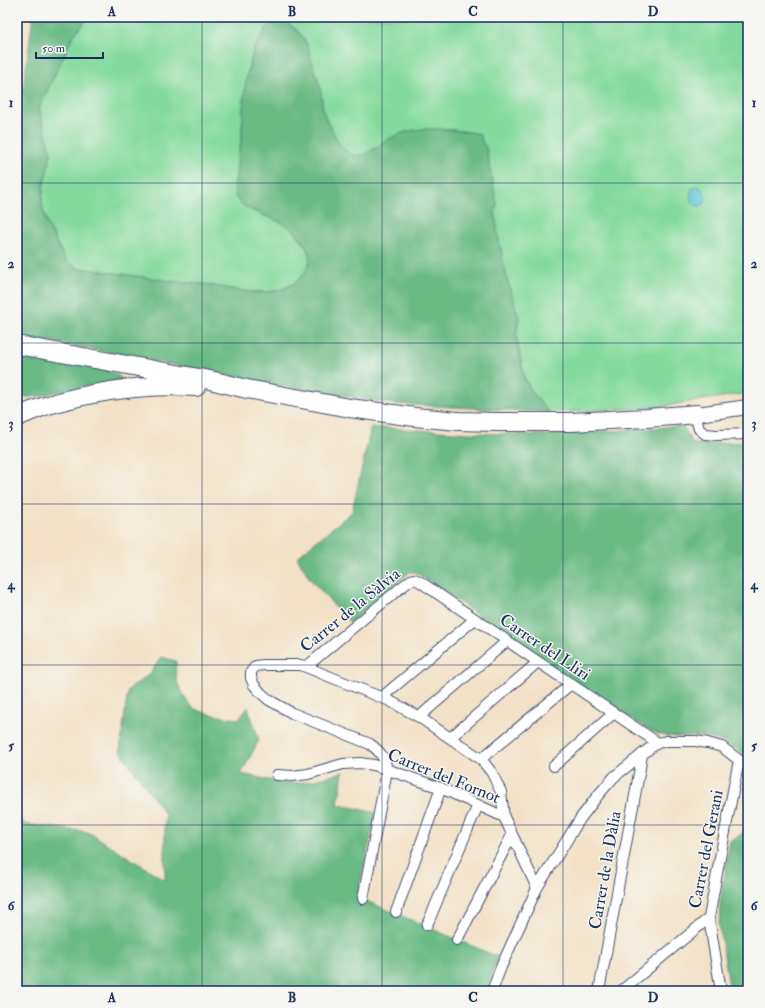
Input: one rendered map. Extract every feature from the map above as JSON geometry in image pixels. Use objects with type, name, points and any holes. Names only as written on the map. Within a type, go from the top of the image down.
[{"type":"highway","points":[[17,345],[49,352],[195,377],[246,389],[350,408],[415,417],[458,421],[570,422],[696,414]]},
{"type":"highway","points":[[17,417],[44,406],[65,400],[116,390],[177,386],[246,389]]},
{"type":"main road","points":[[696,414],[748,407]]},
{"type":"street","points":[[696,414],[699,429],[705,434],[748,434]]},
{"type":"street","name":"Carrer del Lliri","points":[[414,579],[658,742]]},
{"type":"street","name":"Carrer de la Sàlvia","points":[[306,667],[414,579]]},
{"type":"street","points":[[382,698],[475,619]]},
{"type":"street","points":[[419,717],[507,641]]},
{"type":"street","points":[[450,738],[538,662]]},
{"type":"street","points":[[363,899],[387,770],[384,757],[370,744],[287,710],[269,700],[254,685],[251,678],[251,672],[256,666],[301,665],[390,701],[419,717],[481,759],[492,773],[501,792],[504,817],[538,888]]},
{"type":"street","points":[[481,759],[571,684]]},
{"type":"street","points":[[554,766],[614,713]]},
{"type":"street","points":[[492,991],[501,967],[538,888],[580,819],[614,777],[658,742],[666,741],[695,741],[722,747],[748,767]]},
{"type":"street","name":"Carrer de la Dàlia","points":[[599,991],[642,754]]},
{"type":"street","name":"Carrer del Gerani","points":[[721,991],[708,918],[739,760]]},
{"type":"street","name":"Carrer del Fornot","points":[[277,775],[292,776],[308,774],[343,764],[374,766],[441,788],[504,817]]},
{"type":"street","points":[[396,912],[441,788]]},
{"type":"street","points":[[427,925],[478,805]]},
{"type":"street","points":[[457,940],[512,835]]},
{"type":"street","points":[[621,991],[708,918]]},
{"type":"green space","points":[[33,17],[83,17],[87,19],[73,36],[39,108],[51,154],[44,184],[42,201],[45,219],[64,258],[70,264],[78,268],[260,292],[274,291],[287,287],[298,280],[309,263],[309,253],[304,243],[288,226],[240,203],[236,198],[234,186],[242,138],[247,73],[252,55],[263,32],[276,21],[283,21],[287,23],[299,33],[304,41],[320,85],[325,118],[339,144],[347,152],[353,155],[365,154],[394,136],[412,130],[442,129],[480,134],[482,142],[486,148],[497,204],[495,212],[498,236],[507,279],[519,318],[516,334],[524,377],[532,392],[548,412],[395,404],[284,386],[49,341],[42,348],[116,374],[123,380],[117,385],[85,386],[40,396],[17,398],[17,121],[21,104]]},
{"type":"green space","points":[[83,17],[748,17],[748,393],[650,408],[548,412],[532,392],[524,377],[516,334],[519,318],[507,279],[498,236],[495,212],[497,204],[486,149],[480,134],[435,129],[411,131],[391,138],[365,154],[354,156],[348,153],[343,149],[337,140],[325,117],[318,79],[313,68],[305,40],[302,35],[284,21],[254,48],[245,89],[241,142],[235,182],[247,208],[285,224],[294,231],[305,245],[310,257],[309,265],[297,282],[282,289],[268,292],[241,291],[203,284],[166,281],[78,268],[70,264],[64,258],[48,226],[43,209],[42,201],[44,184],[51,154],[39,108],[73,36],[86,19]]},
{"type":"green space","points":[[683,426],[693,444],[748,442],[748,744],[746,755],[715,739],[703,737],[666,736],[649,730],[415,572],[410,572],[350,623],[310,579],[297,557],[352,512],[371,427],[469,433],[550,435]]},
{"type":"green space","points":[[161,657],[176,661],[176,678],[188,703],[195,709],[210,714],[239,719],[248,707],[259,740],[241,774],[274,781],[294,783],[313,780],[343,772],[338,804],[376,813],[357,897],[498,957],[486,991],[17,991],[17,814],[24,824],[88,832],[165,880],[165,814],[120,751],[128,690],[150,674]]},
{"type":"green space","points":[[748,830],[748,991],[730,991],[719,926],[720,905],[730,841]]},
{"type":"water","points":[[696,186],[701,188],[705,195],[705,201],[703,205],[700,206],[692,202],[691,197],[692,189]]}]
